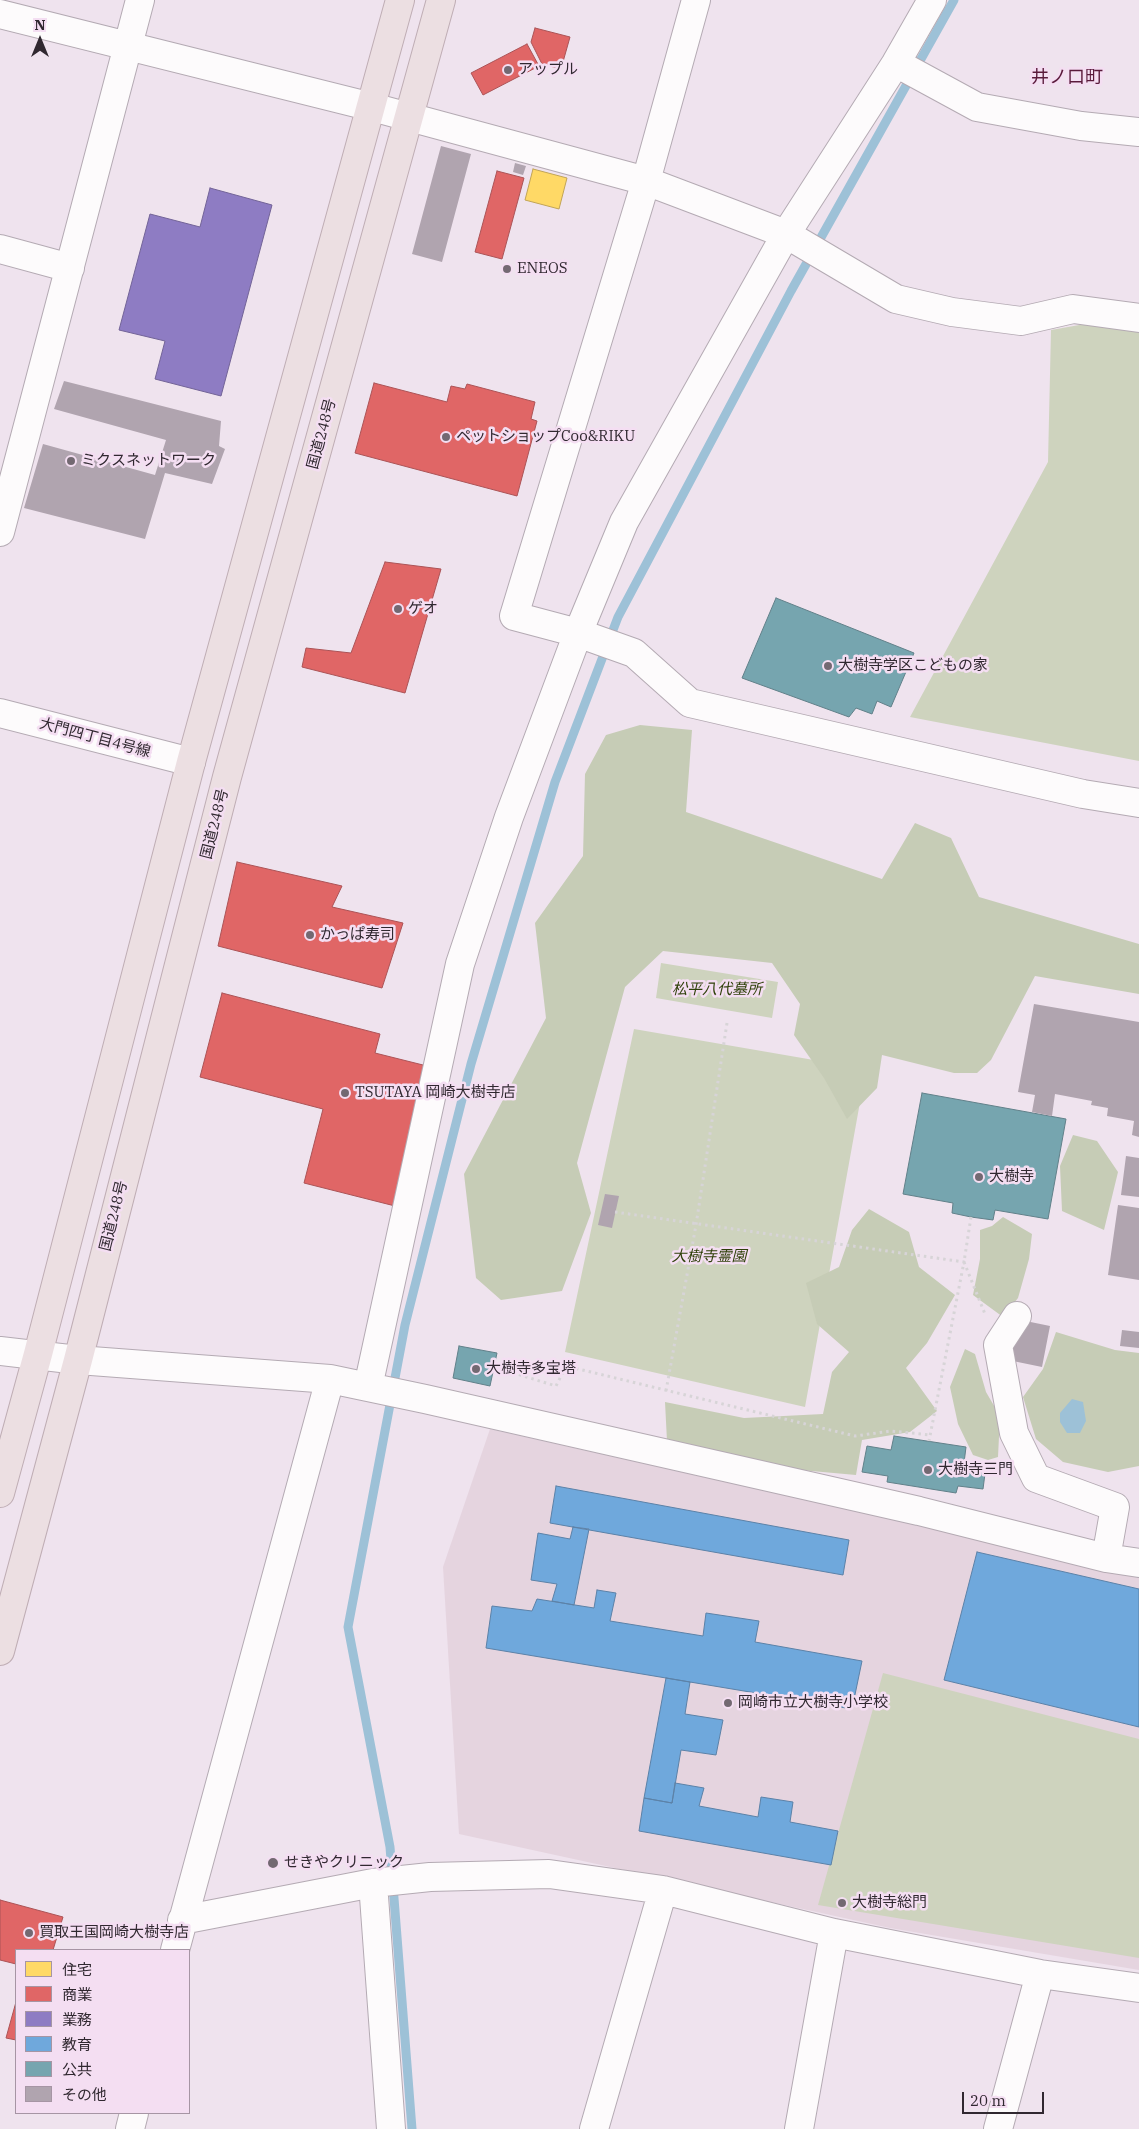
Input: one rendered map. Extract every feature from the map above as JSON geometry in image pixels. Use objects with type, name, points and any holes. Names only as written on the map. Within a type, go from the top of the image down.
[{"type":"highway","points":[[0,1493],[38,1354],[191,762],[400,0]]},
{"type":"highway","name":"国道248号","points":[[0,1651],[78,1360],[227,777],[441,0]]},
{"type":"street","points":[[0,532],[7,482],[70,268],[140,0]]},
{"type":"street","points":[[696,0],[646,182],[514,616],[578,633],[634,653],[690,703],[1083,794],[1139,804]]},
{"type":"street","points":[[368,1387],[460,964],[509,817],[578,633],[624,522],[786,234],[896,63],[932,0]]},
{"type":"street","points":[[0,14],[372,107],[646,182],[786,234],[896,300],[952,312],[1021,321],[1074,309],[1139,318]]},
{"type":"street","points":[[896,63],[977,107],[1081,126],[1139,132]]},
{"type":"street","points":[[0,249],[70,268]]},
{"type":"street","name":"大門四丁目4号線","points":[[0,713],[191,762]]},
{"type":"street","points":[[1017,1316],[998,1344],[1014,1433],[1036,1478],[1116,1507],[1106,1558]]},
{"type":"street","points":[[0,1351],[78,1360],[330,1379],[919,1511],[1106,1558],[1139,1563]]},
{"type":"street","points":[[175,1949],[330,1379]]},
{"type":"street","points":[[182,1920],[373,1883],[430,1877],[549,1874],[663,1890],[834,1933],[1040,1974],[1139,1988]]},
{"type":"street","points":[[373,1883],[392,2129]]},
{"type":"street","points":[[594,2129],[663,1890]]},
{"type":"street","points":[[798,2129],[834,1933]]},
{"type":"street","points":[[998,2129],[1040,1974]]},
{"type":"street","points":[[130,2129],[134,2114]]},
{"type":"path","points":[[666,1390],[696,1225],[727,1023]]},
{"type":"path","points":[[615,1212],[964,1262]]},
{"type":"path","points":[[930,1441],[972,1216]]},
{"type":"path","points":[[964,1262],[998,1344]]},
{"type":"path","points":[[494,1367],[556,1386],[566,1366],[855,1436],[891,1431],[931,1435]]},
{"type":"shaded area","points":[[490,1429],[1139,1575],[1139,1970],[890,1928],[459,1834],[443,1567]]},
{"type":"green space","points":[[1085,324],[1139,330],[1139,761],[910,717],[1048,462],[1051,330]]},
{"type":"green space","points":[[640,725],[692,730],[686,812],[882,879],[915,823],[951,838],[979,897],[1139,944],[1139,994],[1035,976],[991,1060],[977,1073],[954,1073],[882,1055],[877,1088],[847,1119],[824,1078],[794,1035],[800,1004],[772,963],[663,951],[625,987],[577,1163],[591,1213],[562,1291],[501,1300],[476,1278],[464,1174],[546,1018],[535,923],[583,856],[585,774],[606,735]]},
{"type":"green space","name":"松平八代墓所","points":[[661,963],[778,982],[772,1018],[656,998]]},
{"type":"green space","name":"大樹寺霊園","points":[[634,1029],[866,1069],[805,1407],[565,1352]]},
{"type":"green space","points":[[1073,1135],[1097,1141],[1118,1172],[1104,1230],[1062,1211],[1060,1166]]},
{"type":"green space","points":[[869,1209],[909,1232],[919,1267],[955,1295],[927,1343],[906,1368],[937,1411],[910,1432],[862,1440],[856,1475],[778,1468],[667,1441],[665,1402],[744,1418],[823,1414],[832,1372],[849,1352],[817,1324],[806,1283],[839,1267],[852,1230]]},
{"type":"green space","points":[[1003,1217],[1032,1234],[1029,1259],[1018,1298],[1003,1317],[973,1295],[980,1259],[980,1230],[992,1226]]},
{"type":"green space","points":[[1056,1332],[1115,1350],[1139,1353],[1139,1466],[1108,1472],[1063,1462],[1036,1439],[1023,1397],[1043,1369]]},
{"type":"green space","points":[[965,1349],[975,1354],[986,1392],[1000,1416],[998,1457],[988,1460],[973,1455],[958,1424],[950,1387]]},
{"type":"green space","points":[[883,1673],[1139,1739],[1139,1958],[818,1905]]},
{"type":"water","points":[[1072,1399],[1083,1402],[1086,1421],[1080,1433],[1067,1433],[1060,1422],[1060,1413]]},
{"type":"building: 住宅","points":[[533,169],[567,178],[559,209],[525,200]]},
{"type":"building: 商業","points":[[535,28],[570,37],[561,69],[542,64],[531,42]]},
{"type":"building: 商業","points":[[527,44],[539,66],[483,95],[471,73]]},
{"type":"building: 商業","points":[[497,171],[524,178],[502,259],[475,252]]},
{"type":"building: 商業","name":"ペットショップCoo&RIKU","points":[[374,383],[447,402],[451,386],[465,389],[467,384],[535,402],[531,419],[537,421],[517,496],[355,453]]},
{"type":"building: 商業","name":"ゲオ","points":[[385,562],[441,569],[405,693],[302,667],[306,648],[351,653]]},
{"type":"building: 商業","name":"かっぱ寿司","points":[[237,862],[342,886],[332,907],[403,923],[382,988],[218,946]]},
{"type":"building: 商業","name":"TSUTAYA 岡崎大樹寺店","points":[[222,993],[380,1034],[375,1053],[435,1068],[399,1207],[304,1183],[323,1109],[200,1077]]},
{"type":"building: 商業","name":"買取王国岡崎大樹寺店","points":[[0,1900],[63,1917],[53,1949],[15,1949],[15,1964],[0,1960]]},
{"type":"building: 商業","points":[[15,2006],[15,2040],[6,2038]]},
{"type":"building: 業務","points":[[210,188],[272,205],[221,396],[155,379],[165,341],[119,330],[150,214],[200,227]]},
{"type":"building: 教育","points":[[556,1486],[849,1540],[843,1575],[550,1523]]},
{"type":"building: 教育","points":[[573,1527],[589,1529],[574,1605],[552,1601],[557,1584],[531,1580],[538,1533],[570,1539]]},
{"type":"building: 教育","points":[[977,1552],[1139,1589],[1139,1727],[944,1680]]},
{"type":"building: 教育","points":[[597,1590],[616,1593],[610,1621],[703,1636],[706,1613],[759,1621],[755,1642],[862,1661],[852,1709],[486,1648],[492,1606],[532,1611],[537,1599],[594,1608]]},
{"type":"building: 教育","points":[[666,1678],[690,1682],[685,1714],[723,1720],[716,1755],[681,1750],[672,1803],[644,1798]]},
{"type":"building: 教育","points":[[675,1783],[704,1788],[699,1806],[758,1817],[761,1797],[793,1802],[790,1822],[838,1831],[831,1865],[639,1831],[644,1798],[672,1803]]},
{"type":"building: 公共","name":"大樹寺学区こどもの家","points":[[776,598],[914,653],[891,707],[877,701],[872,714],[856,708],[849,717],[742,678]]},
{"type":"building: 公共","points":[[922,1093],[1066,1119],[1048,1219],[995,1210],[993,1220],[971,1217],[952,1213],[953,1203],[903,1194]]},
{"type":"building: 公共","points":[[459,1346],[497,1353],[490,1386],[453,1378]]},
{"type":"building: 公共","points":[[894,1436],[966,1447],[964,1463],[986,1466],[983,1489],[958,1486],[956,1493],[887,1482],[888,1476],[862,1472],[867,1446],[891,1450]]},
{"type":"building: その他","points":[[441,146],[471,154],[442,262],[412,254]]},
{"type":"building: その他","points":[[515,163],[526,166],[523,175],[513,172]]},
{"type":"building: その他","name":"ミクスネットワーク","points":[[64,381],[221,421],[219,446],[225,449],[212,484],[165,473],[145,539],[24,508],[43,444],[155,475],[166,440],[54,409]]},
{"type":"building: その他","points":[[1034,1004],[1139,1022],[1139,1137],[1132,1135],[1134,1121],[1107,1116],[1108,1108],[1091,1105],[1092,1101],[1055,1094],[1052,1116],[1032,1112],[1035,1095],[1018,1092]]},
{"type":"building: その他","points":[[1126,1156],[1139,1158],[1139,1197],[1121,1195]]},
{"type":"building: その他","points":[[605,1194],[619,1196],[612,1228],[598,1225]]},
{"type":"building: その他","points":[[1118,1205],[1139,1208],[1139,1280],[1108,1275]]},
{"type":"building: その他","points":[[1016,1319],[1050,1326],[1042,1367],[1008,1360]]},
{"type":"building: その他","points":[[1122,1330],[1139,1332],[1139,1348],[1120,1346]]},
{"type":"waterway","points":[[412,2129],[390,1847],[348,1627],[405,1325],[471,1064],[555,782],[618,617],[791,291],[954,0]]},
{"type":"place","name":"アップル","points":[[508,70]]},
{"type":"place","name":"ENEOS","points":[[507,269]]},
{"type":"place","name":"ペットショップCoo&RIKU","points":[[446,437]]},
{"type":"place","name":"ミクスネットワーク","points":[[71,461]]},
{"type":"place","name":"ゲオ","points":[[398,609]]},
{"type":"place","name":"大樹寺学区こどもの家","points":[[828,666]]},
{"type":"place","name":"かっぱ寿司","points":[[310,935]]},
{"type":"place","name":"TSUTAYA 岡崎大樹寺店","points":[[345,1093]]},
{"type":"place","name":"大樹寺","points":[[979,1177]]},
{"type":"place","name":"大樹寺多宝塔","points":[[476,1369]]},
{"type":"place","name":"大樹寺三門","points":[[928,1470]]},
{"type":"place","name":"岡崎市立大樹寺小学校","points":[[728,1703]]},
{"type":"place","name":"せきやクリニック","points":[[273,1863]]},
{"type":"place","name":"大樹寺総門","points":[[842,1903]]},
{"type":"place","name":"買取王国岡崎大樹寺店","points":[[29,1933]]},
{"type":"district","name":"井ノ口町","points":[[1067,78]]}]
